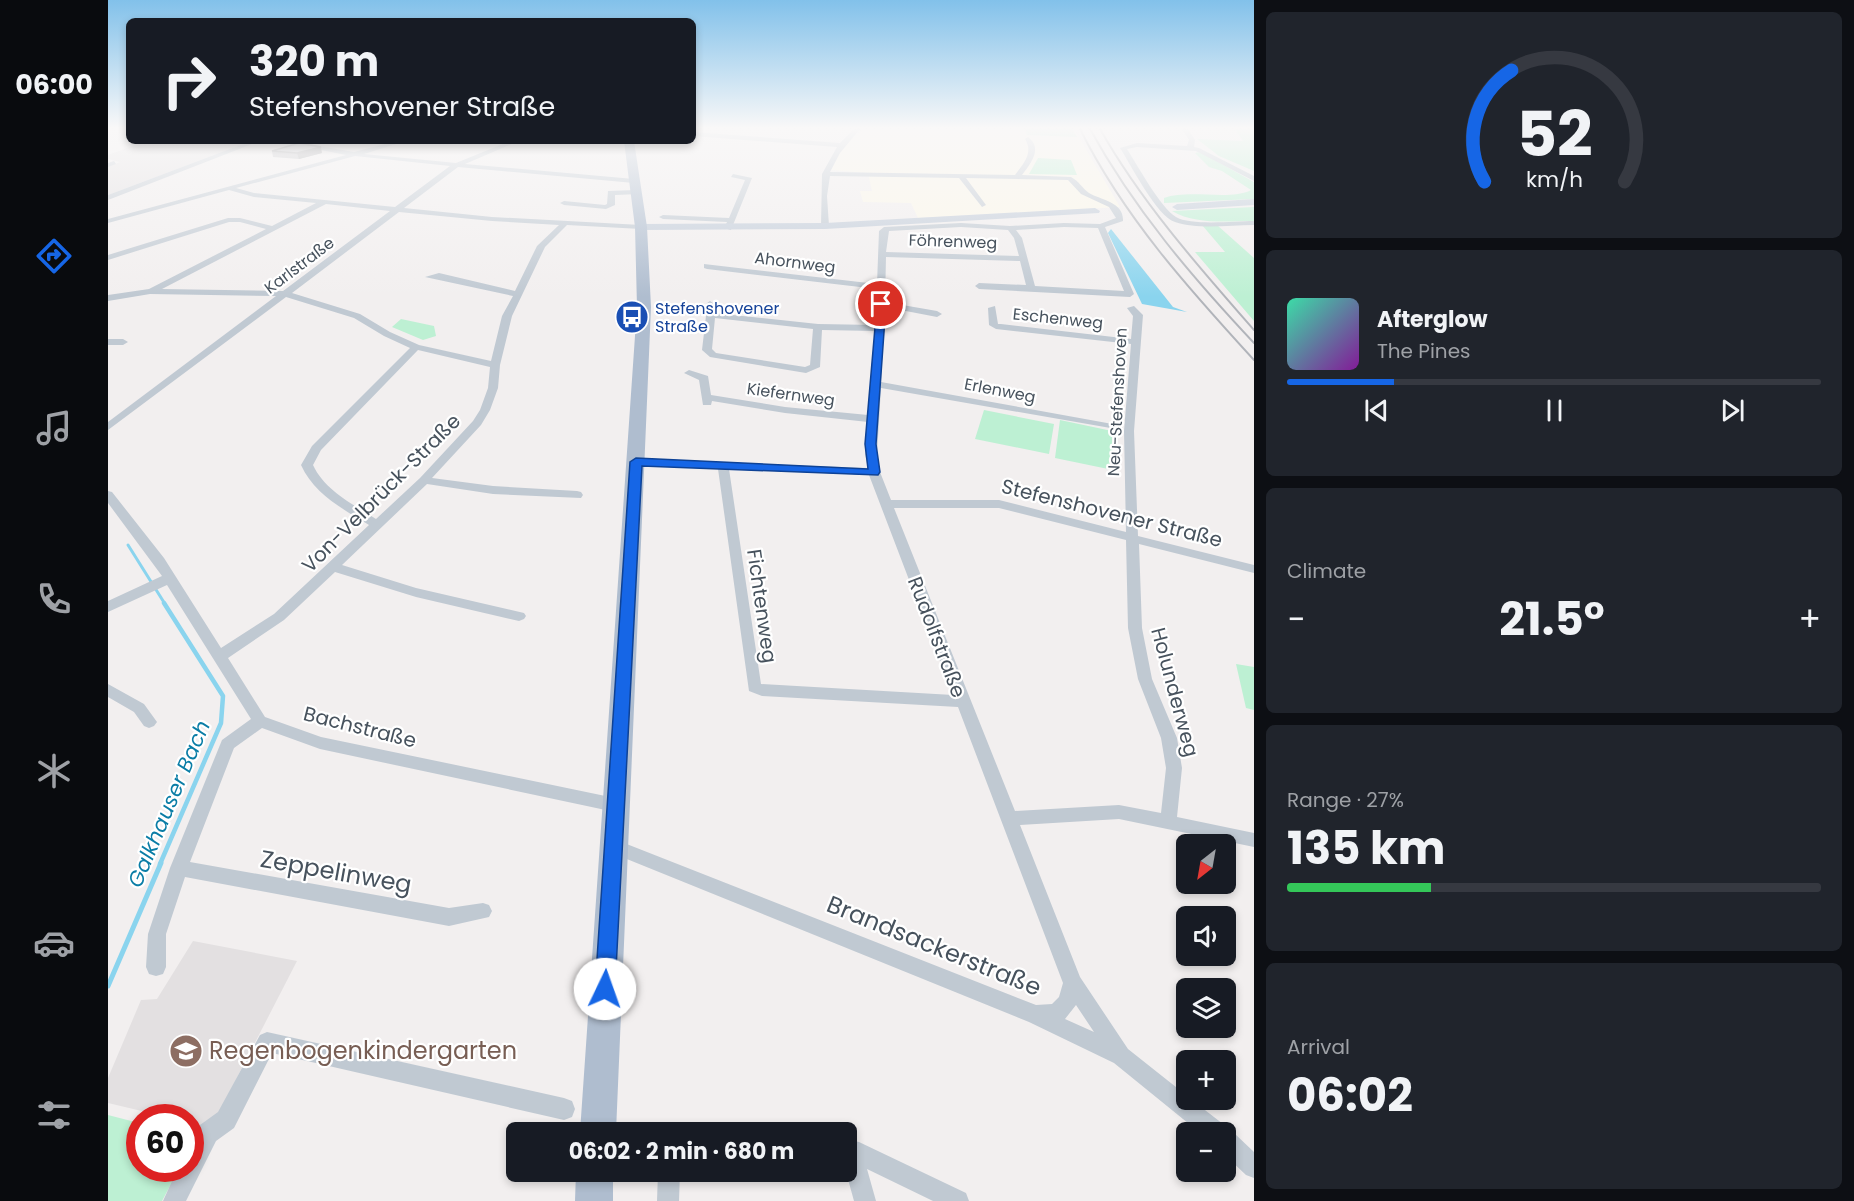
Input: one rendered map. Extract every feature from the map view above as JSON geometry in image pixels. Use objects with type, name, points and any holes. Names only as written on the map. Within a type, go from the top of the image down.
[{"type":"main road","points":[[599,1122],[644,307],[641,227],[635,186]]},
{"type":"main road","points":[[1177,207],[1254,202]]},
{"type":"main road","points":[[641,227],[730,224],[825,226],[1095,212]]},
{"type":"main road","points":[[594,1201],[595,1182]]},
{"type":"street","points":[[109,203],[152,185]]},
{"type":"street","points":[[108,221],[240,185]]},
{"type":"street","points":[[240,185],[254,195]]},
{"type":"street","name":"Karlstraße","points":[[108,427],[429,185]]},
{"type":"street","points":[[627,185],[635,186]]},
{"type":"street","points":[[663,217],[675,216],[730,224],[746,185]]},
{"type":"street","points":[[822,185],[825,226]]},
{"type":"street","points":[[968,185],[982,205]]},
{"type":"street","points":[[1010,228],[1064,225],[1101,226],[1120,219],[1111,204],[1084,193],[1078,185]]},
{"type":"street","points":[[1149,185],[1164,211],[1180,222],[1254,223]]},
{"type":"street","points":[[564,203],[606,207],[611,205],[611,193],[635,186]]},
{"type":"street","points":[[229,188],[254,195],[395,211],[564,224],[641,227]]},
{"type":"street","points":[[150,291],[323,203]]},
{"type":"street","points":[[120,210],[128,215]]},
{"type":"street","points":[[108,258],[228,220],[240,220],[273,229]]},
{"type":"street","name":"Von-Velbrück-Straße","points":[[219,657],[279,617],[424,480],[477,423],[485,410],[493,388],[495,365],[507,316],[541,246],[564,224]]},
{"type":"street","name":"Rudolfstraße","points":[[1010,228],[961,225],[883,231],[880,328],[871,454],[874,472],[1073,983],[1121,1056]]},
{"type":"street","points":[[979,286],[1130,294],[1101,226]]},
{"type":"street","name":"Föhrenweg","points":[[1010,228],[1018,238],[1031,288]]},
{"type":"street","name":"Föhrenweg","points":[[882,254],[1023,259]]},
{"type":"street","name":"Ahornweg","points":[[707,266],[880,282]]},
{"type":"street","points":[[429,277],[439,276],[517,294]]},
{"type":"street","points":[[108,298],[150,291],[286,294],[357,315],[387,334],[416,347],[495,365]]},
{"type":"street","points":[[711,304],[708,312],[711,315],[707,350],[713,355],[806,370],[815,367],[818,327]]},
{"type":"street","points":[[881,304],[937,314]]},
{"type":"street","name":"Eschenweg","points":[[992,308],[994,325],[999,327],[1135,342]]},
{"type":"street","name":"Neu-Stefenshoven","points":[[1131,308],[1138,315],[1129,431],[1132,536]]},
{"type":"street","points":[[711,315],[818,327],[880,328]]},
{"type":"street","points":[[108,342],[123,342]]},
{"type":"street","points":[[376,524],[323,488],[310,474],[308,465],[316,448],[416,347]]},
{"type":"street","name":"Kiefernweg","points":[[689,372],[704,378],[706,400],[872,419]]},
{"type":"street","name":"Erlenweg","points":[[875,384],[1118,428]]},
{"type":"street","points":[[636,462],[874,472]]},
{"type":"street","name":"Fichtenweg","points":[[723,466],[754,687],[762,690],[962,701]]},
{"type":"street","points":[[424,480],[493,490],[577,495]]},
{"type":"street","points":[[108,495],[170,578],[260,721],[228,744],[179,868],[157,934],[156,967]]},
{"type":"street","name":"Stefenshovener Straße","points":[[887,504],[999,504],[1132,536],[1254,569]]},
{"type":"street","name":"Holunderweg","points":[[1132,536],[1135,628],[1145,679],[1169,738],[1174,768],[1168,822]]},
{"type":"street","points":[[334,567],[428,596],[486,605],[519,616]]},
{"type":"street","points":[[108,607],[170,578]]},
{"type":"street","points":[[108,690],[139,708],[149,722]]},
{"type":"street","name":"Bachstraße","points":[[260,721],[320,743],[615,805]]},
{"type":"street","points":[[1009,819],[1119,812],[1254,840]]},
{"type":"street","name":"Brandsackerstraße","points":[[613,846],[1035,1015],[1121,1056],[1203,1122]]},
{"type":"street","name":"Zeppelinweg","points":[[179,868],[449,917],[483,911]]},
{"type":"street","points":[[1035,1015],[1052,1016],[1062,1009],[1069,1001],[1073,983]]},
{"type":"street","points":[[204,1141],[208,1133],[226,1120],[267,1042],[564,1109]]},
{"type":"street","points":[[1236,1150],[1254,1167]]},
{"type":"street","points":[[857,1154],[958,1201]]},
{"type":"street","points":[[857,1176],[865,1201]]},
{"type":"street","points":[[174,1201],[183,1182]]},
{"type":"street","points":[[668,1201],[669,1182]]},
{"type":"shaded area","points":[[108,185],[134,185],[108,195]]},
{"type":"shaded area","points":[[871,185],[1107,185],[1120,207],[918,218],[911,203],[863,202],[860,191],[872,191]]},
{"type":"shaded area","name":"Regenbogenkindergarten","points":[[193,941],[297,961],[211,1128],[204,1126],[204,1104],[126,1104],[126,1107],[108,1103],[108,1078],[141,1000],[157,999]]},
{"type":"green space","points":[[1243,185],[1254,185],[1254,199],[1164,203],[1164,198],[1185,194],[1232,195],[1251,190]]},
{"type":"green space","points":[[1254,207],[1254,221],[1201,220],[1172,211]]},
{"type":"green space","points":[[1202,225],[1217,225],[1254,258],[1254,321],[1195,252],[1225,252]]},
{"type":"green space","points":[[401,319],[434,326],[436,336],[423,340],[392,327]]},
{"type":"green space","points":[[984,410],[1054,424],[1049,454],[975,439]]},
{"type":"green space","points":[[1060,420],[1112,431],[1113,470],[1055,458]]},
{"type":"green space","points":[[1236,664],[1254,667],[1254,710],[1246,708]]},
{"type":"green space","points":[[108,1115],[126,1120],[126,1182],[172,1182],[162,1201],[108,1201]]},
{"type":"water","points":[[1111,229],[1173,307],[1187,312],[1142,304],[1108,233]]},
{"type":"waterway","name":"Galkhauser Bach","points":[[128,545],[165,604]]},
{"type":"waterway","name":"Galkhauser Bach","points":[[160,864],[221,723],[223,696],[164,603]]},
{"type":"waterway","name":"Galkhauser Bach","points":[[108,986],[161,863]]},
{"type":"railway","points":[[1112,185],[1159,250],[1254,360]]},
{"type":"railway","points":[[1124,185],[1186,267],[1254,343]]},
{"type":"railway","points":[[1135,185],[1192,258],[1254,330]]},
{"type":"place","name":"Stefenshovener Straße","points":[[632,317]]},
{"type":"place","name":"Regenbogenkindergarten","points":[[186,1051]]},
{"type":"route","points":[[605,989],[636,462],[874,472],[871,444],[881,304]]}]
